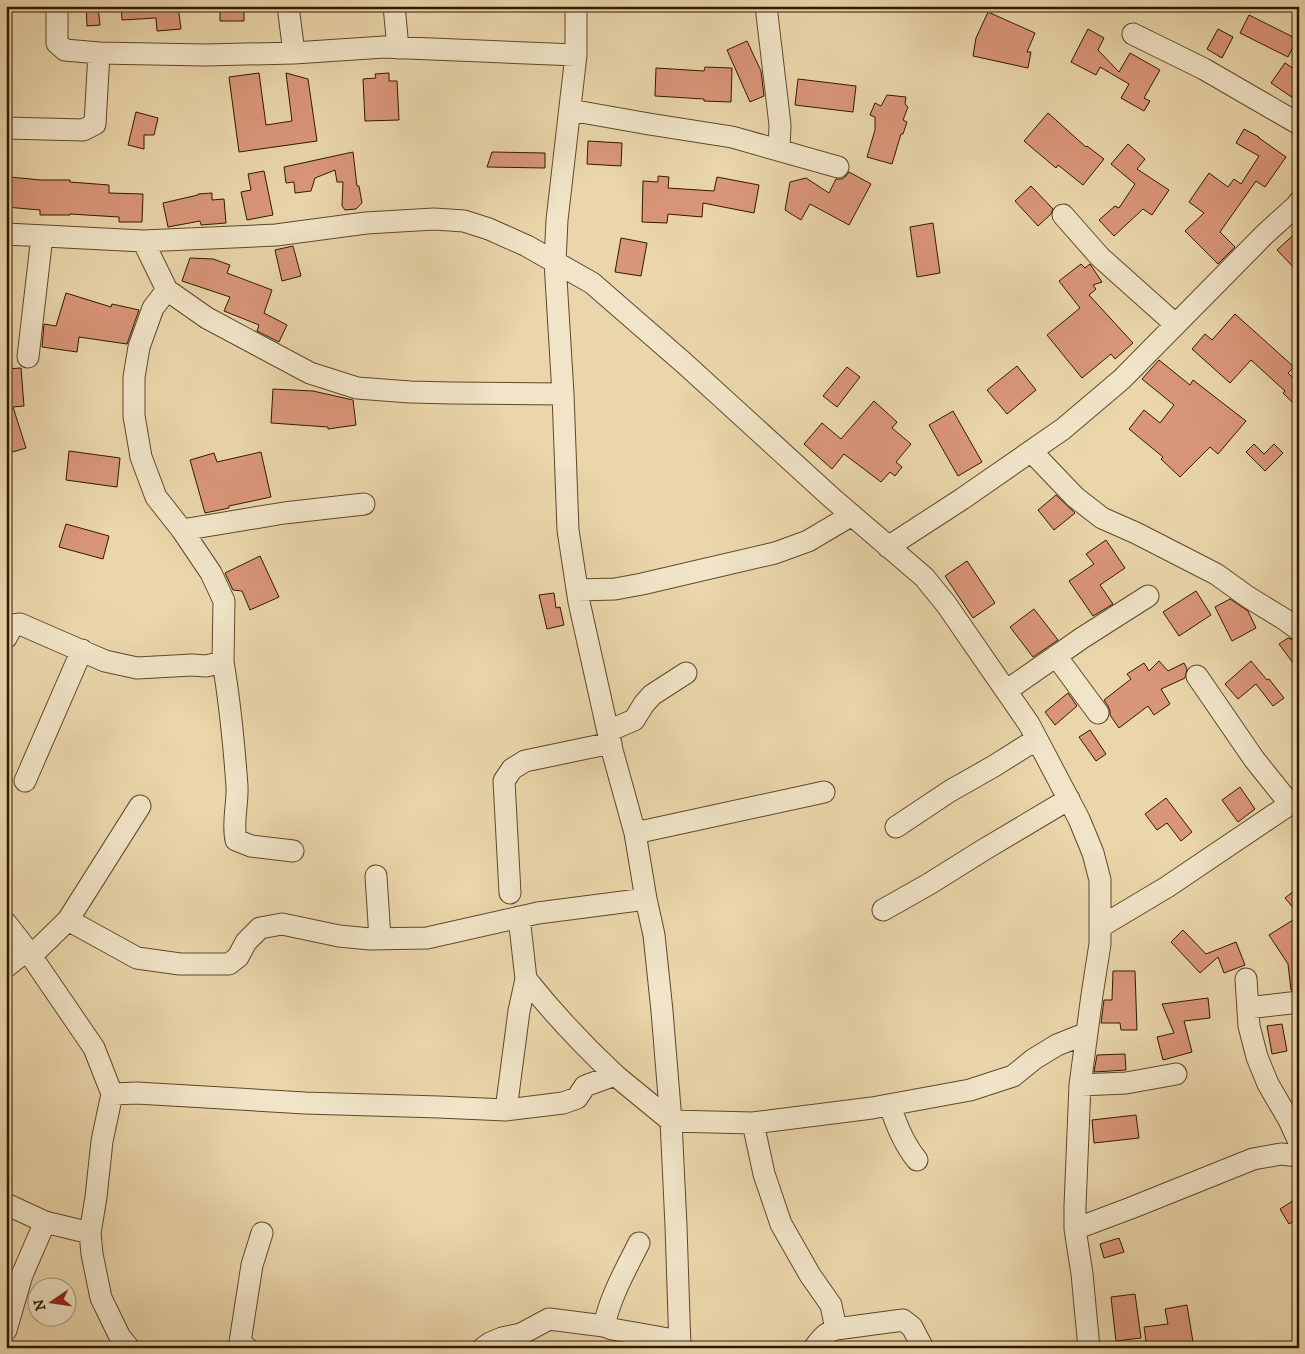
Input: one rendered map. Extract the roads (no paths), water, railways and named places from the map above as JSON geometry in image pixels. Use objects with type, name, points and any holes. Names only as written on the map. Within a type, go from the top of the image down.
[{"type":"street","points":[[57,6],[56,43],[65,50],[99,53],[205,55],[294,53],[384,47],[576,55]]},
{"type":"street","points":[[288,6],[294,53]]},
{"type":"street","points":[[394,6],[398,48]]},
{"type":"street","points":[[483,1348],[502,1338],[521,1334],[549,1319],[604,1326],[680,1344],[670,1122],[654,935],[635,833],[610,737],[577,590],[568,530],[563,394],[555,262],[557,220],[576,55],[576,6]]},
{"type":"street","points":[[766,6],[780,125],[779,150]]},
{"type":"street","points":[[1134,34],[1204,69],[1299,124]]},
{"type":"street","points":[[6,128],[83,130],[95,124],[99,53]]},
{"type":"street","points":[[570,110],[732,137],[838,166]]},
{"type":"street","points":[[888,546],[962,499],[1063,429],[1122,379],[1265,234],[1298,205]]},
{"type":"street","points":[[1063,215],[1100,257],[1175,324]]},
{"type":"street","points":[[6,234],[144,242],[276,235],[366,223],[434,218],[464,221],[489,228],[528,246],[592,283],[924,578],[946,604],[1029,724],[1079,819],[1093,853],[1100,880],[1100,944],[1080,1085],[1075,1229],[1082,1274],[1089,1348]]},
{"type":"street","points":[[28,357],[42,236]]},
{"type":"street","points":[[144,242],[167,290],[207,318],[310,373],[357,388],[410,392],[563,394]]},
{"type":"street","points":[[167,290],[153,308],[140,347],[134,377],[134,416],[141,457],[156,497],[182,530],[211,573],[224,601],[223,662],[230,700],[237,789],[234,830],[236,840],[251,846],[293,851]]},
{"type":"street","points":[[1031,451],[1075,496],[1102,518],[1136,533],[1216,574],[1299,630]]},
{"type":"street","points":[[182,530],[284,513],[364,504]]},
{"type":"street","points":[[577,590],[615,589],[642,584],[775,553],[808,541],[852,515]]},
{"type":"street","points":[[1006,691],[1148,596]]},
{"type":"street","points":[[6,638],[13,625],[20,624],[106,661],[137,668],[206,666],[223,662]]},
{"type":"street","points":[[25,781],[82,650]]},
{"type":"street","points":[[1056,656],[1098,713]]},
{"type":"street","points":[[510,893],[504,781],[512,769],[525,761],[610,737],[634,720],[652,695],[686,673]]},
{"type":"street","points":[[1100,927],[1167,887],[1294,801],[1254,759],[1197,676]]},
{"type":"street","points":[[896,827],[950,791],[1037,739]]},
{"type":"street","points":[[635,833],[824,792]]},
{"type":"street","points":[[884,910],[1068,800]]},
{"type":"street","points":[[6,967],[29,953],[68,920],[140,806]]},
{"type":"street","points":[[376,876],[380,939]]},
{"type":"street","points":[[68,920],[137,958],[180,964],[229,964],[238,957],[246,942],[260,928],[282,924],[339,936],[380,939],[427,938],[538,913],[646,899]]},
{"type":"street","points":[[506,1110],[519,1011],[526,979],[519,918]]},
{"type":"street","points":[[6,923],[79,1024],[94,1048],[112,1094],[102,1141],[90,1233],[92,1254],[101,1298],[120,1337],[130,1348]]},
{"type":"street","points":[[1246,978],[1249,1026],[1257,1057],[1268,1084],[1289,1120],[1299,1142]]},
{"type":"street","points":[[526,979],[586,1048],[670,1122],[753,1123],[890,1105],[970,1090],[1013,1076],[1034,1059],[1057,1045],[1087,1033]]},
{"type":"street","points":[[1248,1008],[1299,1002]]},
{"type":"street","points":[[1080,1085],[1126,1083],[1176,1074]]},
{"type":"street","points":[[112,1094],[137,1093],[305,1103],[439,1106],[506,1110],[562,1103],[577,1098],[585,1086],[615,1075]]},
{"type":"street","points":[[890,1105],[895,1123],[917,1160]]},
{"type":"street","points":[[753,1123],[764,1174],[781,1224],[810,1275],[830,1305],[836,1329]]},
{"type":"street","points":[[1075,1229],[1253,1159],[1281,1154],[1299,1156]]},
{"type":"street","points":[[6,1204],[45,1222],[90,1233]]},
{"type":"street","points":[[6,1330],[22,1276],[45,1222]]},
{"type":"street","points":[[247,1348],[240,1342],[252,1265],[262,1233]]},
{"type":"street","points":[[604,1326],[606,1314],[638,1242]]},
{"type":"street","points":[[814,1348],[822,1337],[836,1329],[902,1320],[912,1327],[923,1348]]}]
